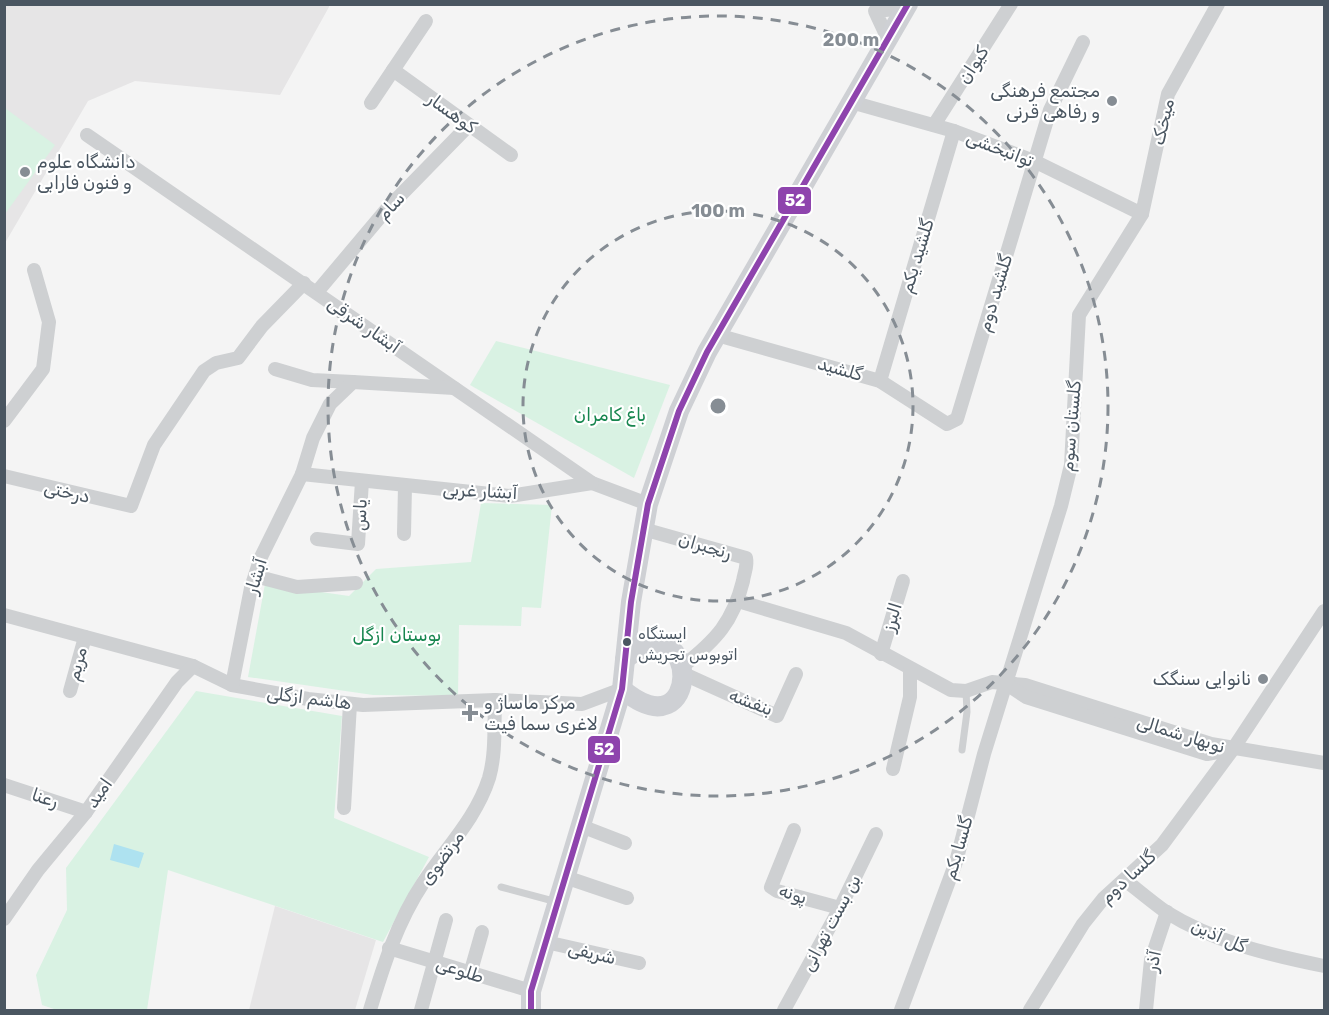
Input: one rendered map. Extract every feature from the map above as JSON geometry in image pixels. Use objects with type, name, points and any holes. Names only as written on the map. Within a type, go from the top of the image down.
[{"type":"main road","points":[[531,1001],[546,942],[622,689],[648,504],[680,411],[717,335],[907,6]]},
{"type":"main road","points":[[622,689],[643,704],[660,706],[675,698],[680,691],[683,670],[671,650],[661,646],[642,647],[625,659]]},
{"type":"street","points":[[861,4],[875,10],[907,6]]},
{"type":"street","name":"کیوان","points":[[934,125],[1011,4]]},
{"type":"street","name":"میخک","points":[[1142,214],[1168,94],[1218,4]]},
{"type":"street","points":[[875,10],[888,39]]},
{"type":"street","points":[[371,103],[426,21]]},
{"type":"street","name":"گلشيد دوم","points":[[953,423],[957,419],[1050,110],[1083,42]]},
{"type":"street","name":"کوهسار","points":[[393,70],[511,155]]},
{"type":"street","name":"توانبخشی","points":[[851,102],[954,131],[1034,161],[1142,214]]},
{"type":"street","name":"سام","points":[[317,292],[386,210],[469,125]]},
{"type":"street","name":"گلشيد يكم","points":[[880,381],[954,131]]},
{"type":"street","name":"آبشار شرقی","points":[[87,135],[592,483],[648,504]]},
{"type":"street","name":"گلستان سوم","points":[[1007,684],[1071,465],[1079,315],[1142,214]]},
{"type":"street","points":[[4,421],[43,369],[49,322],[34,270]]},
{"type":"street","name":"درختی","points":[[4,476],[131,506],[154,445],[204,371],[216,363],[238,358],[262,326],[304,283]]},
{"type":"street","name":"گلشید","points":[[717,335],[880,381],[947,424],[953,423]]},
{"type":"street","points":[[275,369],[312,380],[456,388]]},
{"type":"street","name":"آبشار","points":[[232,685],[255,576],[273,530],[302,474],[313,438],[330,404],[353,382]]},
{"type":"street","points":[[302,474],[362,481]]},
{"type":"street","name":"آبشار غربی","points":[[362,481],[510,496],[592,483]]},
{"type":"street","name":"یاس","points":[[316,540],[358,544],[362,481]]},
{"type":"street","points":[[404,534],[405,486]]},
{"type":"street","name":"رنجبران","points":[[643,529],[746,558],[738,601],[727,624],[710,645],[683,670]]},
{"type":"street","points":[[255,576],[297,587],[356,583]]},
{"type":"street","name":"البرز","points":[[881,654],[903,581]]},
{"type":"street","points":[[738,601],[846,633],[910,670],[951,690],[966,691]]},
{"type":"street","name":"گلسا دوم","points":[[1030,1011],[1083,924],[1102,899],[1162,845],[1233,750],[1324,611]]},
{"type":"street","name":"هاشم ازگلی","points":[[4,615],[192,666],[232,685],[267,693],[350,704],[411,705],[495,700],[582,704],[622,689]]},
{"type":"street","name":"مریم","points":[[70,691],[85,637]]},
{"type":"street","name":"امید","points":[[4,919],[38,870],[86,812],[177,682],[192,666]]},
{"type":"street","name":"بنفشه","points":[[683,670],[777,716],[796,674]]},
{"type":"street","points":[[893,769],[910,697],[910,670]]},
{"type":"street","name":"نوبهار شمالی","points":[[966,691],[992,682],[1025,685],[1233,750],[1324,763]]},
{"type":"street","name":"گلسا يكم","points":[[901,1011],[956,862],[984,754],[1007,684]]},
{"type":"street","name":"مرتضوی","points":[[369,1011],[389,948],[422,885],[458,837],[489,778],[494,748],[495,700]]},
{"type":"street","points":[[345,808],[350,704]]},
{"type":"street","name":"رعنا","points":[[4,784],[86,812]]},
{"type":"street","points":[[581,826],[625,843]]},
{"type":"street","name":"پونه","points":[[794,830],[771,887],[777,891],[840,908]]},
{"type":"street","name":"بن بست تهرانی","points":[[784,1011],[840,908],[876,834]]},
{"type":"street","points":[[565,877],[627,898]]},
{"type":"street","name":"گل آذین","points":[[1125,880],[1167,912],[1257,952],[1324,966]]},
{"type":"street","name":"آذر","points":[[1146,1011],[1150,960],[1167,912]]},
{"type":"street","points":[[421,1011],[446,920]]},
{"type":"street","points":[[470,974],[482,932]]},
{"type":"street","name":"شریفی","points":[[546,942],[639,963]]},
{"type":"street","name":"طلوعی","points":[[389,948],[470,974],[531,1001]]},
{"type":"lane","points":[[962,750],[967,712],[966,691]]},
{"type":"lane","points":[[501,887],[558,903]]},
{"type":"shaded area","name":"دانشگاه علوم و فنون فارابی","points":[[5,5],[329,5],[329,7],[280,95],[135,81],[88,101],[5,243]]},
{"type":"shaded area","points":[[275,906],[376,940],[355,1010],[249,1010]]},
{"type":"green space","points":[[5,108],[55,145],[5,214]]},
{"type":"green space","name":"باغ کامران","points":[[496,341],[670,385],[634,478],[470,385]]},
{"type":"green space","name":"بوستان ازگل","points":[[481,503],[552,505],[541,608],[522,607],[521,626],[459,625],[458,696],[373,695],[248,677],[265,584],[349,596],[376,569],[471,562]]},
{"type":"green space","points":[[196,691],[342,716],[334,818],[429,857],[383,942],[168,870],[147,1010],[57,1010],[42,1005],[36,975],[67,910],[66,868]]},
{"type":"water","points":[[114,844],[144,853],[139,868],[110,860]]},
{"type":"transit line","name":"52","points":[[531,1010],[531,991],[622,689],[631,602],[648,504],[679,411],[707,352],[908,4]]},
{"type":"place","name":"مجتمع فرهنگی و رفاهی قرنی","points":[[1112,101]]},
{"type":"place","name":"دانشگاه علوم و فنون فارابی","points":[[25,172]]},
{"type":"place","name":"ایستگاه اتوبوس تجریش","points":[[627,642]]},
{"type":"place","name":"نانوایی سنگک","points":[[1263,679]]},
{"type":"place","name":"مرکز ماساژ و لاغری سما فیت","points":[[470,713]]}]
